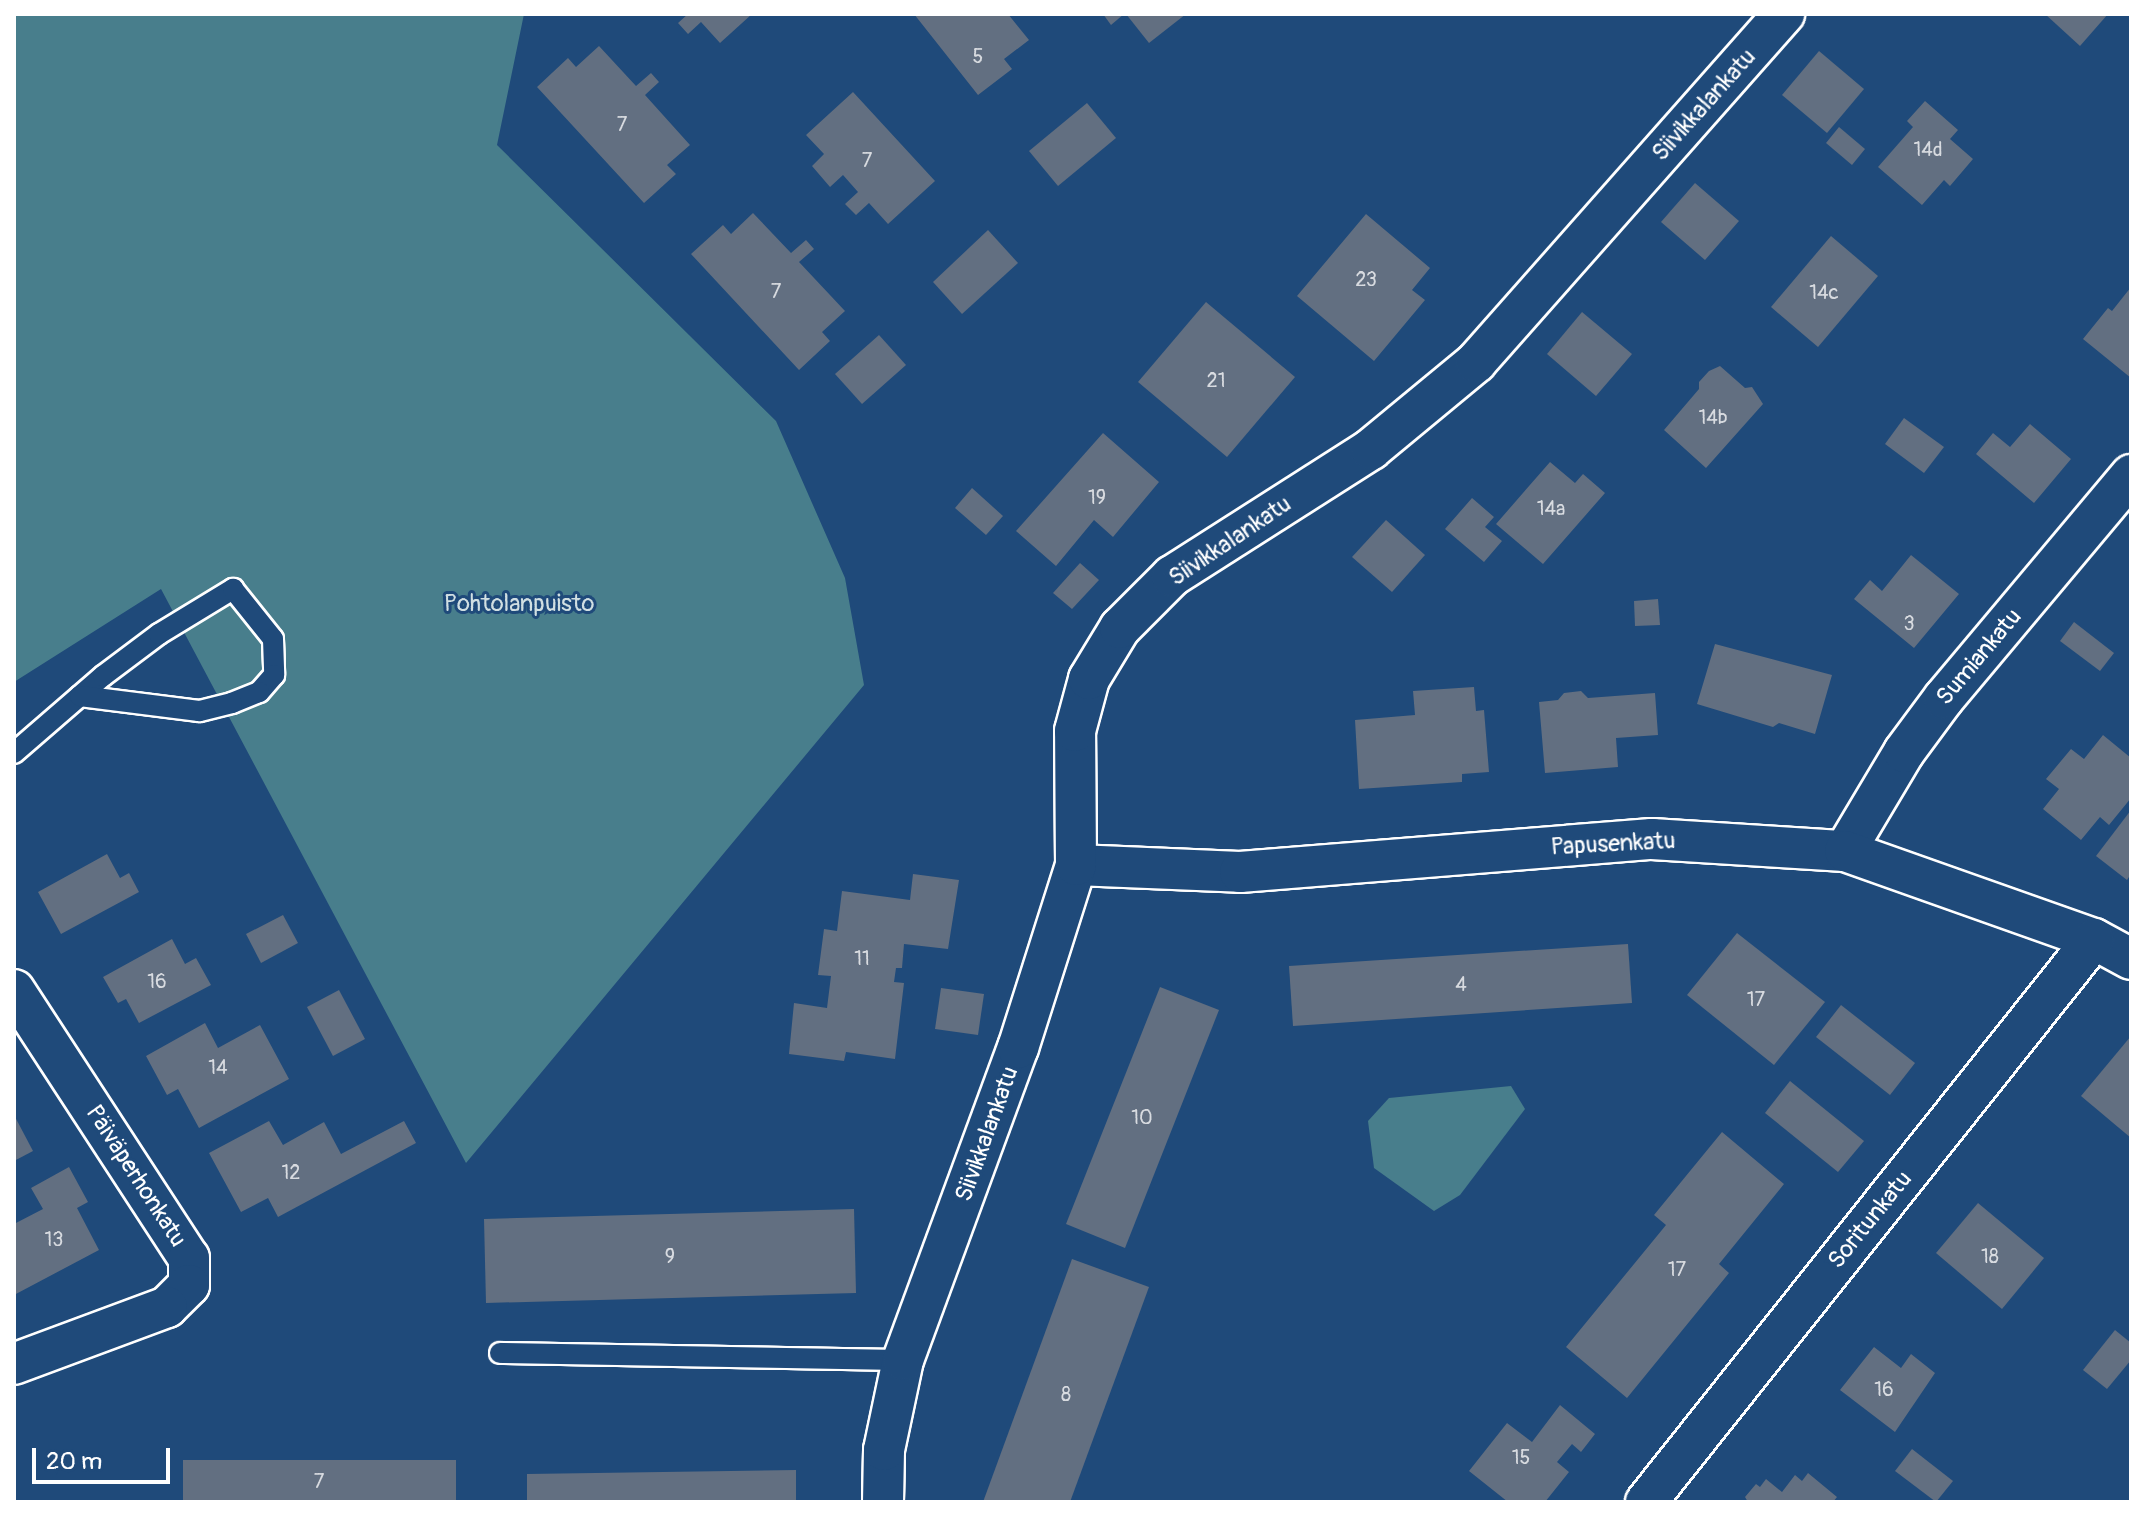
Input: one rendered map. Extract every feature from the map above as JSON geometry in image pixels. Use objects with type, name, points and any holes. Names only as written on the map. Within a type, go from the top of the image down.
[{"type":"street","name":"Siivikkalankatu","points":[[883,1502],[884,1450],[903,1360],[1018,1048],[1076,865],[1075,731],[1089,679],[1120,628],[1172,576],[1371,449],[1476,362],[1784,14]]},
{"type":"street","name":"Sumiankatu","points":[[1845,851],[1904,752],[1944,698],[2131,475]]},
{"type":"street","name":"Papusenkatu","points":[[1076,865],[1240,872],[1652,839],[1845,851],[2094,939],[2131,959]]},
{"type":"street","name":"Soritunkatu","points":[[1646,1502],[2094,939]]},
{"type":"street","name":"Päiväperhonkatu","points":[[14,990],[189,1258],[189,1285],[167,1307],[14,1364]]},
{"type":"lane","points":[[14,753],[80,696],[159,634],[233,589],[273,639],[274,675],[259,692],[232,703],[199,711],[80,696]]},
{"type":"lane","points":[[500,1353],[903,1360]]},
{"type":"green space","name":"Pohtolanpuisto","points":[[14,14],[524,14],[497,145],[776,421],[845,578],[864,685],[466,1163],[161,589],[14,682]]},
{"type":"green space","points":[[1511,1086],[1525,1109],[1460,1195],[1434,1211],[1374,1168],[1368,1121],[1389,1098]]},
{"type":"building","points":[[688,14],[752,14],[720,43],[701,22],[688,34],[678,23]]},
{"type":"building","points":[[914,14],[1008,14],[1029,40],[1004,59],[1012,69],[978,95]]},
{"type":"building","points":[[1103,14],[1124,14],[1111,25]]},
{"type":"building","points":[[1126,14],[1186,14],[1149,43]]},
{"type":"building","points":[[2045,14],[2108,14],[2080,46]]},
{"type":"building","points":[[599,46],[636,86],[651,73],[659,82],[645,95],[690,145],[667,165],[676,174],[644,203],[537,87],[568,58],[576,67]]},
{"type":"building","points":[[1819,51],[1864,89],[1827,133],[1782,95]]},
{"type":"building","points":[[853,92],[935,181],[888,224],[869,203],[856,215],[845,204],[858,192],[843,175],[830,187],[812,166],[824,154],[806,135]]},
{"type":"building","points":[[1925,101],[1958,130],[1950,139],[1973,159],[1950,186],[1944,180],[1922,205],[1878,167],[1913,127],[1907,121]]},
{"type":"building","points":[[1087,103],[1116,138],[1058,186],[1029,151]]},
{"type":"building","points":[[1839,127],[1865,149],[1852,165],[1826,143]]},
{"type":"building","points":[[1695,183],[1739,221],[1705,260],[1661,222]]},
{"type":"building","points":[[753,213],[791,253],[806,240],[814,249],[799,262],[845,311],[822,332],[830,341],[799,370],[691,254],[723,225],[731,234]]},
{"type":"building","points":[[1366,214],[1430,268],[1412,290],[1425,300],[1374,361],[1297,296]]},
{"type":"building","points":[[988,230],[1018,263],[962,314],[933,282]]},
{"type":"building","points":[[1831,236],[1878,276],[1818,347],[1771,307]]},
{"type":"building","points":[[2131,287],[2131,378],[2083,339],[2108,308],[2112,311]]},
{"type":"building","points":[[1206,302],[1295,377],[1227,457],[1138,382]]},
{"type":"building","points":[[1582,312],[1632,354],[1596,396],[1547,354]]},
{"type":"building","points":[[879,335],[906,365],[862,404],[835,374]]},
{"type":"building","points":[[1720,366],[1745,388],[1752,387],[1763,404],[1706,468],[1664,430],[1699,389],[1699,382],[1709,371]]},
{"type":"building","points":[[1904,418],[1944,447],[1924,473],[1885,444]]},
{"type":"building","points":[[2030,424],[2071,459],[2034,503],[1976,454],[1993,433],[2010,447]]},
{"type":"building","points":[[1103,433],[1159,482],[1113,537],[1094,520],[1056,566],[1016,531]]},
{"type":"building","points":[[1550,462],[1575,483],[1583,474],[1605,493],[1543,564],[1496,524]]},
{"type":"building","points":[[972,488],[1003,516],[986,535],[955,508]]},
{"type":"building","points":[[1472,498],[1494,517],[1485,527],[1502,541],[1484,562],[1445,529]]},
{"type":"building","points":[[1386,520],[1425,555],[1392,592],[1352,557]]},
{"type":"building","points":[[1911,555],[1959,594],[1914,648],[1854,599],[1870,580],[1882,591]]},
{"type":"building","points":[[1080,563],[1099,580],[1072,609],[1053,593]]},
{"type":"building","points":[[1658,599],[1660,625],[1635,626],[1634,601]]},
{"type":"building","points":[[2074,622],[2114,653],[2100,671],[2060,641]]},
{"type":"building","points":[[1715,644],[1832,675],[1815,734],[1779,723],[1773,727],[1697,704]]},
{"type":"building","points":[[1474,687],[1476,711],[1484,710],[1489,772],[1462,774],[1462,782],[1359,789],[1355,720],[1415,715],[1413,691]]},
{"type":"building","points":[[1581,691],[1588,698],[1655,693],[1658,735],[1616,738],[1618,767],[1545,773],[1539,702],[1558,700],[1564,693]]},
{"type":"building","points":[[2103,735],[2131,758],[2131,798],[2109,825],[2100,817],[2081,840],[2043,809],[2059,789],[2046,779],[2071,749],[2084,759]]},
{"type":"building","points":[[2131,810],[2131,874],[2127,880],[2096,856]]},
{"type":"building","points":[[107,854],[120,878],[129,873],[139,892],[61,934],[38,892]]},
{"type":"building","points":[[913,874],[959,880],[948,949],[904,944],[902,968],[896,968],[894,982],[904,983],[895,1059],[846,1052],[844,1061],[789,1054],[794,1003],[827,1008],[831,976],[818,975],[824,929],[837,931],[842,891],[910,900]]},
{"type":"building","points":[[283,915],[298,943],[261,963],[246,934]]},
{"type":"building","points":[[1737,933],[1825,1002],[1774,1065],[1687,995]]},
{"type":"building","points":[[172,939],[185,964],[196,958],[211,985],[139,1023],[126,999],[118,1003],[103,977]]},
{"type":"building","points":[[1628,944],[1632,1003],[1293,1026],[1289,966]]},
{"type":"building","points":[[1160,987],[1219,1010],[1125,1248],[1066,1224]]},
{"type":"building","points":[[941,988],[984,994],[978,1035],[935,1029]]},
{"type":"building","points":[[339,990],[365,1039],[333,1056],[307,1007]]},
{"type":"building","points":[[1841,1005],[1915,1063],[1890,1095],[1816,1037]]},
{"type":"building","points":[[205,1023],[218,1048],[260,1025],[289,1079],[199,1128],[178,1089],[167,1095],[146,1056]]},
{"type":"building","points":[[2131,1036],[2131,1138],[2081,1096]]},
{"type":"building","points":[[1790,1081],[1864,1141],[1838,1172],[1765,1113]]},
{"type":"building","points":[[14,1115],[33,1151],[14,1161]]},
{"type":"building","points":[[269,1121],[283,1145],[324,1122],[341,1154],[404,1121],[416,1143],[278,1217],[268,1198],[241,1212],[209,1153]]},
{"type":"building","points":[[1722,1132],[1784,1184],[1719,1264],[1729,1273],[1627,1398],[1566,1347],[1666,1225],[1654,1215]]},
{"type":"building","points":[[69,1167],[88,1202],[77,1208],[99,1250],[14,1295],[14,1224],[43,1209],[31,1188]]},
{"type":"building","points":[[1978,1203],[2044,1258],[2002,1309],[1936,1253]]},
{"type":"building","points":[[854,1209],[856,1293],[486,1303],[484,1219]]},
{"type":"building","points":[[1072,1259],[1149,1287],[1070,1502],[983,1502]]},
{"type":"building","points":[[2115,1330],[2131,1343],[2131,1360],[2107,1389],[2083,1370]]},
{"type":"building","points":[[1874,1347],[1901,1368],[1911,1354],[1935,1373],[1895,1432],[1840,1390]]},
{"type":"building","points":[[1560,1405],[1595,1434],[1581,1452],[1572,1444],[1557,1462],[1569,1472],[1545,1502],[1508,1502],[1469,1471],[1507,1423],[1532,1442]]},
{"type":"building","points":[[1912,1449],[1953,1481],[1936,1502],[1895,1471]]},
{"type":"building","points":[[183,1460],[456,1460],[456,1502],[183,1502]]},
{"type":"building","points":[[796,1470],[796,1502],[527,1502],[527,1474]]},
{"type":"building","points":[[1808,1473],[1837,1497],[1833,1502],[1748,1502],[1745,1497],[1756,1484],[1760,1487],[1766,1479],[1782,1492],[1795,1475],[1802,1481]]}]
